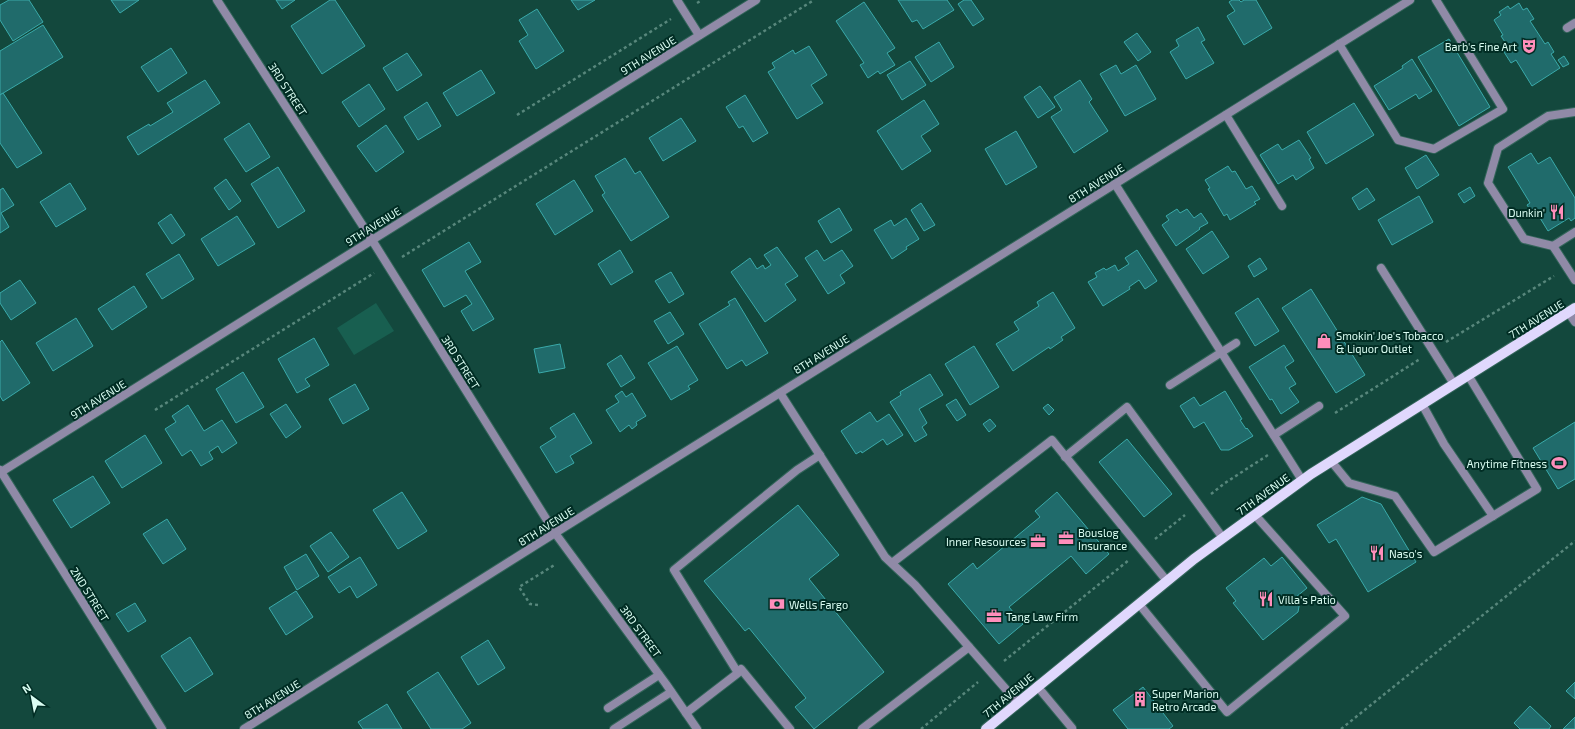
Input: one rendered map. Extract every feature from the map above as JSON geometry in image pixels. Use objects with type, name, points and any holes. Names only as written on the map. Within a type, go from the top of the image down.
[{"type":"main road","name":"7TH AVENUE","points":[[989,728],[1017,702],[1167,581],[1302,480],[1572,310]]},
{"type":"street","name":"3RD STREET","points":[[218,0],[372,240],[555,533],[697,729]]},
{"type":"street","points":[[677,0],[699,35]]},
{"type":"street","name":"9TH AVENUE","points":[[1,471],[756,0]]},
{"type":"street","name":"8TH AVENUE","points":[[244,729],[555,533],[1410,0]]},
{"type":"street","points":[[1339,44],[1398,140],[1434,149],[1503,109],[1436,0]]},
{"type":"street","points":[[1567,28],[1575,23]]},
{"type":"street","points":[[1575,112],[1548,116],[1498,148],[1488,182],[1524,239],[1553,246],[1575,280]]},
{"type":"street","points":[[1226,115],[1282,206]]},
{"type":"street","points":[[1115,184],[1302,480]]},
{"type":"street","points":[[1553,246],[1575,232]]},
{"type":"street","points":[[1381,268],[1454,384]]},
{"type":"street","points":[[1572,310],[1575,322]]},
{"type":"street","points":[[1170,385],[1236,343]]},
{"type":"street","points":[[1331,461],[1348,482],[1395,496],[1434,552],[1537,489],[1468,375]]},
{"type":"street","points":[[780,393],[885,557],[915,585],[1017,702]]},
{"type":"street","points":[[1422,404],[1444,444],[1493,516]]},
{"type":"street","points":[[1274,435],[1319,406]]},
{"type":"street","points":[[1065,456],[1127,408],[1223,538]]},
{"type":"street","points":[[892,563],[1052,440],[1167,581]]},
{"type":"street","points":[[686,713],[738,672],[674,570],[797,470],[820,455]]},
{"type":"street","name":"2ND STREET","points":[[1,471],[162,729]]},
{"type":"street","points":[[1139,604],[1227,712],[1346,616],[1255,515]]},
{"type":"street","points":[[862,729],[969,647]]},
{"type":"street","points":[[741,669],[790,729]]},
{"type":"street","points":[[608,708],[659,675]]},
{"type":"street","points":[[1038,686],[1072,728]]},
{"type":"street","points":[[614,729],[671,692]]},
{"type":"path","points":[[401,257],[814,0]]},
{"type":"path","points":[[517,115],[671,19]]},
{"type":"path","points":[[1334,413],[1567,268]]},
{"type":"path","points":[[155,410],[374,273]]},
{"type":"path","points":[[921,729],[1225,482],[1281,447]]},
{"type":"path","points":[[1341,729],[1575,541]]},
{"type":"path","points":[[538,605],[530,604],[519,587],[556,564]]},
{"type":"green space","points":[[376,303],[394,331],[354,355],[337,328]]},
{"type":"building","points":[[9,0],[29,0],[43,22],[13,41],[0,20],[0,5]]},
{"type":"building","points":[[111,0],[139,0],[120,13]]},
{"type":"building","points":[[276,0],[295,0],[282,9]]},
{"type":"building","points":[[330,0],[335,0],[365,46],[322,74],[291,26]]},
{"type":"building","points":[[571,0],[595,0],[578,10]]},
{"type":"building","points":[[898,0],[947,0],[954,10],[923,29],[917,20],[912,22]]},
{"type":"building","points":[[964,0],[971,0],[984,19],[973,26],[958,4]]},
{"type":"building","points":[[1232,0],[1239,0],[1241,2],[1244,0],[1256,0],[1272,28],[1244,45],[1227,16],[1235,11],[1229,2]]},
{"type":"building","points":[[864,2],[895,48],[887,53],[895,65],[880,74],[878,71],[868,78],[860,65],[864,63],[836,21]]},
{"type":"building","name":"Barb's Fine Art","points":[[1519,3],[1523,10],[1527,8],[1534,19],[1530,21],[1545,44],[1548,42],[1554,52],[1551,54],[1560,68],[1532,86],[1516,60],[1511,63],[1504,52],[1509,48],[1501,36],[1503,35],[1494,20],[1501,15],[1499,12],[1508,6],[1510,9]]},
{"type":"building","points":[[537,9],[564,51],[536,69],[519,41],[528,35],[519,20]]},
{"type":"building","points":[[43,25],[63,57],[0,95],[0,51]]},
{"type":"building","points":[[1198,27],[1205,40],[1201,42],[1214,63],[1186,79],[1170,52],[1179,46],[1176,40]]},
{"type":"building","points":[[1137,33],[1151,52],[1138,61],[1124,42]]},
{"type":"building","points":[[1449,39],[1490,107],[1459,126],[1418,57]]},
{"type":"building","points":[[939,42],[954,67],[931,82],[915,57]]},
{"type":"building","points":[[809,46],[827,75],[811,85],[823,103],[797,119],[768,72],[775,68],[772,63],[793,50],[795,54]]},
{"type":"building","points":[[171,48],[187,73],[158,92],[141,67]]},
{"type":"building","points":[[407,53],[422,75],[397,91],[383,68]]},
{"type":"building","points":[[1564,56],[1569,64],[1563,67],[1558,60]]},
{"type":"building","points":[[1412,59],[1432,91],[1419,99],[1416,94],[1389,110],[1374,86],[1403,68],[1402,66]]},
{"type":"building","points":[[910,61],[926,85],[902,100],[887,75]]},
{"type":"building","points":[[1116,65],[1121,74],[1136,65],[1156,99],[1125,116],[1100,74]]},
{"type":"building","points":[[481,70],[495,93],[457,116],[443,93]]},
{"type":"building","points":[[205,80],[220,103],[138,155],[127,137],[149,124],[150,126],[173,112],[167,103]]},
{"type":"building","points":[[1080,80],[1092,99],[1089,102],[1108,131],[1074,153],[1051,117],[1062,110],[1054,97]]},
{"type":"building","points":[[369,84],[385,109],[359,127],[342,102]]},
{"type":"building","points":[[1040,86],[1055,107],[1038,118],[1024,97]]},
{"type":"building","points":[[3,93],[42,153],[17,168],[0,143],[0,95]]},
{"type":"building","points":[[745,95],[768,133],[753,142],[743,126],[739,128],[726,107]]},
{"type":"building","points":[[924,100],[939,124],[921,136],[931,151],[902,170],[877,131]]},
{"type":"building","points":[[427,102],[441,126],[418,140],[404,117]]},
{"type":"building","points":[[1354,103],[1374,135],[1326,164],[1307,132]]},
{"type":"building","points":[[681,118],[696,141],[663,161],[649,138]]},
{"type":"building","points":[[249,123],[270,157],[246,172],[224,139]]},
{"type":"building","points":[[386,125],[404,152],[376,172],[357,146]]},
{"type":"building","points":[[1016,131],[1037,167],[1006,185],[985,149]]},
{"type":"building","points":[[1299,140],[1311,158],[1309,159],[1314,168],[1296,180],[1293,175],[1278,184],[1260,155],[1278,144],[1282,150]]},
{"type":"building","points":[[1531,153],[1538,164],[1550,157],[1575,198],[1575,218],[1571,221],[1569,218],[1548,231],[1537,213],[1534,216],[1527,205],[1530,203],[1508,167]]},
{"type":"building","points":[[1426,155],[1439,175],[1417,189],[1405,168]]},
{"type":"building","points":[[625,158],[635,174],[640,171],[669,217],[631,241],[602,195],[605,193],[595,176]]},
{"type":"building","points":[[1228,166],[1232,172],[1235,171],[1246,189],[1252,186],[1260,199],[1254,202],[1256,204],[1230,220],[1227,214],[1224,216],[1208,189],[1210,188],[1205,180]]},
{"type":"building","points":[[278,167],[305,211],[278,228],[251,184]]},
{"type":"building","points":[[226,179],[241,201],[229,210],[214,188]]},
{"type":"building","points":[[574,180],[593,211],[555,235],[536,204]]},
{"type":"building","points":[[70,183],[86,209],[56,227],[40,202]]},
{"type":"building","points":[[1470,187],[1475,196],[1464,203],[1458,194]]},
{"type":"building","points":[[3,188],[14,205],[1,213],[9,227],[0,233],[0,190]]},
{"type":"building","points":[[1367,188],[1375,200],[1359,210],[1352,198]]},
{"type":"building","points":[[1419,196],[1433,222],[1392,245],[1378,220]]},
{"type":"building","points":[[921,203],[935,225],[924,231],[911,210]]},
{"type":"building","points":[[839,208],[852,230],[831,243],[818,221]]},
{"type":"building","points":[[1177,209],[1180,213],[1187,209],[1194,218],[1201,213],[1208,223],[1176,246],[1162,225],[1169,220],[1166,216]]},
{"type":"building","points":[[171,214],[185,235],[172,244],[158,223]]},
{"type":"building","points":[[237,216],[255,244],[218,266],[201,239]]},
{"type":"building","points":[[906,218],[919,239],[906,247],[907,249],[892,259],[874,230],[891,220],[894,226]]},
{"type":"building","points":[[1212,231],[1229,257],[1203,274],[1186,249]]},
{"type":"building","points":[[469,242],[481,262],[465,271],[494,319],[473,331],[461,311],[472,304],[466,295],[444,307],[422,270]]},
{"type":"building","points":[[777,247],[798,276],[785,284],[796,300],[765,322],[731,272],[750,258],[757,269],[763,265],[765,269],[771,265],[764,255]]},
{"type":"building","points":[[620,250],[633,272],[611,285],[598,264]]},
{"type":"building","points":[[817,250],[824,261],[842,250],[853,266],[840,275],[845,283],[828,294],[805,258]]},
{"type":"building","points":[[1137,250],[1157,281],[1145,289],[1139,280],[1129,287],[1130,289],[1103,306],[1088,282],[1097,277],[1095,273],[1104,268],[1106,270],[1115,265],[1118,271],[1129,264],[1125,258]]},
{"type":"building","points":[[179,254],[194,279],[162,299],[146,274]]},
{"type":"building","points":[[1260,258],[1267,269],[1254,277],[1248,266]]},
{"type":"building","points":[[671,272],[684,294],[669,303],[655,281]]},
{"type":"building","points":[[20,280],[36,303],[11,320],[0,303],[0,293]]},
{"type":"building","points":[[134,286],[147,307],[112,330],[98,309]]},
{"type":"building","name":"Smokin' Joe's Tobacco & Liquor Outlet","points":[[1311,289],[1365,375],[1336,393],[1282,308]]},
{"type":"building","points":[[1053,292],[1075,328],[1061,337],[1063,340],[1050,349],[1049,347],[1013,371],[996,344],[1019,330],[1014,322],[1039,306],[1037,302]]},
{"type":"building","points":[[735,298],[768,353],[746,366],[742,360],[727,369],[699,324],[730,305],[728,302]]},
{"type":"building","points":[[1258,298],[1279,331],[1255,346],[1235,313]]},
{"type":"building","points":[[670,312],[684,334],[668,344],[654,321]]},
{"type":"building","points":[[76,318],[93,346],[53,371],[36,343]]},
{"type":"building","points":[[314,338],[329,365],[305,379],[310,386],[297,393],[278,359]]},
{"type":"building","points":[[2,340],[30,383],[3,401],[0,396],[0,342]]},
{"type":"building","points":[[560,344],[565,368],[539,373],[534,349]]},
{"type":"building","points":[[1284,345],[1294,361],[1285,367],[1296,384],[1289,388],[1299,402],[1281,414],[1272,399],[1270,400],[1249,367]]},
{"type":"building","points":[[677,346],[698,380],[688,386],[690,389],[671,400],[648,363]]},
{"type":"building","points":[[974,346],[999,387],[970,405],[945,364]]},
{"type":"building","points":[[621,355],[635,378],[621,387],[607,364]]},
{"type":"building","points":[[243,372],[264,407],[236,423],[216,389]]},
{"type":"building","points":[[930,374],[943,395],[919,409],[927,423],[922,427],[927,435],[915,442],[890,402],[901,395],[900,392]]},
{"type":"building","points":[[355,384],[369,409],[343,424],[329,399]]},
{"type":"building","points":[[622,391],[626,397],[632,393],[646,416],[636,422],[637,425],[632,429],[629,425],[620,432],[606,410],[619,402],[615,396]]},
{"type":"building","points":[[1225,391],[1242,419],[1240,420],[1253,436],[1229,450],[1221,450],[1204,422],[1194,428],[1180,406],[1194,397],[1200,406]]},
{"type":"building","points":[[956,399],[966,415],[957,421],[946,405]]},
{"type":"building","points":[[286,404],[301,427],[286,438],[270,414]]},
{"type":"building","points":[[1048,404],[1054,410],[1049,415],[1043,408]]},
{"type":"building","points":[[188,405],[204,431],[222,420],[237,443],[222,453],[218,446],[209,452],[213,459],[201,466],[191,450],[182,456],[165,429],[176,422],[172,416]]},
{"type":"building","points":[[870,412],[877,422],[889,414],[903,435],[887,445],[883,439],[862,453],[861,451],[856,454],[841,431]]},
{"type":"building","points":[[574,413],[592,443],[570,456],[574,463],[556,473],[540,447],[556,437],[550,428]]},
{"type":"building","points":[[990,419],[996,426],[989,432],[983,424]]},
{"type":"building","name":"Anytime Fitness","points":[[1575,422],[1575,479],[1558,489],[1533,448]]},
{"type":"building","points":[[145,435],[162,463],[122,488],[105,461]]},
{"type":"building","points":[[1127,439],[1172,494],[1144,517],[1099,462]]},
{"type":"building","points":[[93,476],[110,503],[71,528],[53,500]]},
{"type":"building","points":[[402,492],[427,531],[398,549],[373,510]]},
{"type":"building","points":[[1057,492],[1109,554],[1086,574],[1071,556],[1009,607],[1023,624],[999,644],[948,584],[973,563],[977,569],[1040,517],[1035,511]]},
{"type":"building","name":"Naso's","points":[[1362,497],[1381,504],[1416,562],[1368,592],[1336,539],[1329,543],[1317,525]]},
{"type":"building","name":"Wells Fargo","points":[[798,505],[839,555],[809,579],[884,672],[814,729],[795,707],[806,698],[749,628],[745,631],[704,581]]},
{"type":"building","points":[[167,519],[186,549],[163,564],[143,534]]},
{"type":"building","points":[[331,532],[349,557],[328,572],[310,546]]},
{"type":"building","points":[[306,554],[319,576],[297,590],[284,567]]},
{"type":"building","points":[[360,557],[377,585],[357,598],[350,586],[339,593],[328,577]]},
{"type":"building","name":"Villa's Patio","points":[[1282,557],[1307,588],[1296,597],[1300,601],[1298,612],[1263,640],[1233,603],[1236,601],[1226,588],[1264,558],[1271,566]]},
{"type":"building","points":[[296,591],[313,617],[286,635],[269,608]]},
{"type":"building","points":[[135,603],[146,621],[128,632],[116,614]]},
{"type":"building","points":[[190,637],[213,674],[185,692],[161,656]]},
{"type":"building","points":[[488,640],[505,668],[478,685],[461,657]]},
{"type":"building","points":[[438,672],[471,723],[462,729],[431,729],[407,692]]},
{"type":"building","points":[[1575,682],[1575,699],[1566,691]]},
{"type":"building","name":"Super Marion Retro Arcade","points":[[1143,687],[1173,726],[1169,729],[1128,729],[1113,710]]},
{"type":"building","points":[[387,704],[402,729],[363,729],[358,722]]},
{"type":"building","points":[[1530,706],[1551,726],[1549,729],[1520,729],[1514,723]]},
{"type":"building","points":[[1575,717],[1575,729],[1563,729]]},
{"type":"place","name":"Barb's Fine Art","points":[[1529,46]]},
{"type":"place","name":"Dunkin'","points":[[1557,212]]},
{"type":"place","name":"Smokin' Joe's Tobacco & Liquor Outlet","points":[[1324,341]]},
{"type":"place","name":"Anytime Fitness","points":[[1559,463]]},
{"type":"place","name":"Bouslog Insurance","points":[[1066,538]]},
{"type":"place","name":"Inner Resources","points":[[1038,541]]},
{"type":"place","name":"Naso's","points":[[1377,553]]},
{"type":"place","name":"Villa's Patio","points":[[1266,599]]},
{"type":"place","name":"Wells Fargo","points":[[777,604]]},
{"type":"place","name":"Tang Law Firm","points":[[994,616]]},
{"type":"place","name":"Super Marion Retro Arcade","points":[[1140,699]]}]
